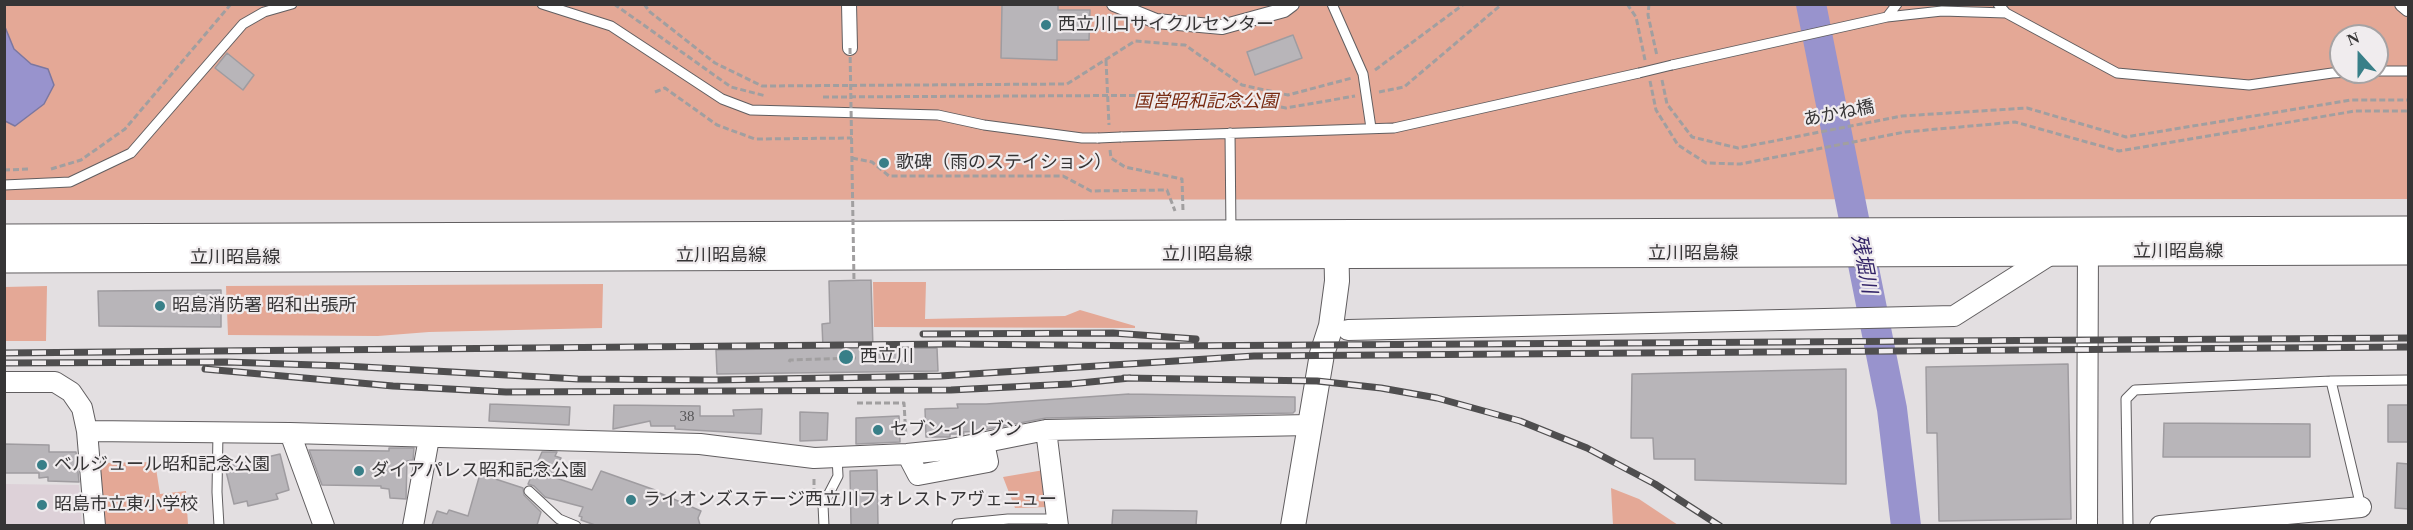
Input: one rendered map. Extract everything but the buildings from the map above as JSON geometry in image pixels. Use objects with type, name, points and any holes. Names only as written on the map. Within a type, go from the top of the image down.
[{"type":"main road","name":"立川昭島線","points":[[4,238],[169,248],[1818,243],[2088,241],[2409,230]]},
{"type":"main road","name":"立川昭島線","points":[[4,259],[169,248],[1231,234],[1336,244]]},
{"type":"main road","name":"立川昭島線","points":[[1902,242],[2053,253],[2088,241],[2409,251]]},
{"type":"street","points":[[849,4],[850,48]]},
{"type":"street","points":[[1114,4],[1156,21],[1222,27],[1284,10],[1292,4]]},
{"type":"street","points":[[2402,4],[2409,9]]},
{"type":"street","points":[[2087,525],[2088,241]]},
{"type":"street","points":[[1293,525],[1322,354],[1331,326],[1336,281],[1336,244]]},
{"type":"street","points":[[1348,330],[1910,319],[1954,316],[2053,253]]},
{"type":"street","points":[[4,382],[55,382],[71,392],[82,408],[87,431],[94,525]]},
{"type":"street","points":[[87,431],[290,433],[700,444],[814,458],[946,450],[1046,430],[1310,425]]},
{"type":"street","points":[[1046,430],[1058,522]]},
{"type":"street","points":[[290,433],[324,525]]},
{"type":"street","points":[[413,525],[429,438]]},
{"type":"street","points":[[2160,525],[2361,507]]},
{"type":"lane","points":[[4,184],[70,182],[131,153],[243,24],[264,12],[292,4]]},
{"type":"lane","points":[[542,4],[611,26],[722,99],[751,110],[938,114],[984,125],[1082,138],[1394,128],[1644,74],[1672,65],[1887,17],[1942,10],[2006,13]]},
{"type":"lane","points":[[1332,4],[1363,74],[1371,128]]},
{"type":"lane","points":[[1887,17],[1897,4]]},
{"type":"lane","points":[[1998,4],[2006,13],[2117,73],[2249,85],[2329,73]]},
{"type":"lane","points":[[2389,71],[2409,71]]},
{"type":"lane","points":[[1230,133],[1231,234]]},
{"type":"lane","points":[[2128,525],[2126,399],[2135,390],[2331,381],[2409,380]]},
{"type":"lane","points":[[2331,381],[2361,507]]},
{"type":"lane","points":[[218,432],[219,525]]},
{"type":"lane","points":[[824,525],[823,505],[838,476],[837,457]]},
{"type":"lane","points":[[529,491],[559,519],[576,525]]},
{"type":"lane","points":[[957,524],[1008,519],[1058,522]]},
{"type":"path","points":[[4,170],[52,168],[81,160],[125,129],[231,4]]},
{"type":"path","points":[[614,4],[731,87],[771,98]]},
{"type":"path","points":[[644,4],[650,12],[715,63],[762,86],[1067,84],[1134,41],[1185,45],[1242,85],[1288,95],[1373,72],[1464,4]]},
{"type":"path","points":[[819,97],[1214,95],[1286,108],[1404,87],[1502,4]]},
{"type":"path","points":[[1627,4],[1636,17],[1646,63]]},
{"type":"path","points":[[1649,4],[1648,15],[1657,59]]},
{"type":"path","points":[[850,48],[854,281]]},
{"type":"path","name":"あかね橋","points":[[1660,70],[1667,104],[1692,137],[1738,148],[1890,118],[2027,108],[2126,137],[2351,100],[2409,100]]},
{"type":"path","name":"あかね橋","points":[[1644,74],[1656,110],[1678,145],[1706,163],[1740,164],[1893,134],[2015,122],[2119,151],[2355,111],[2409,111]]},
{"type":"path","points":[[655,92],[665,88],[717,125],[755,139],[852,138]]},
{"type":"path","points":[[852,158],[872,162],[889,176],[1063,176],[1091,191],[1167,190],[1175,210]]},
{"type":"path","points":[[789,362],[790,360],[856,358]]},
{"type":"path","points":[[857,404],[904,403],[907,454]]},
{"type":"shaded area","points":[[5,27],[14,49],[31,64],[48,69],[54,85],[44,104],[15,126],[5,121]]},
{"type":"shaded area","name":"昭島市立東小学校","points":[[5,484],[79,485],[82,525],[5,525]]},
{"type":"green space","name":"国営昭和記念公園","points":[[4,5],[2408,5],[2408,199],[5,200]]},
{"type":"green space","points":[[873,282],[926,282],[925,319],[1065,316],[1080,310],[1135,326],[1135,328],[874,327]]},
{"type":"green space","points":[[603,284],[602,328],[429,332],[378,336],[228,335],[226,286]]},
{"type":"green space","points":[[47,286],[46,341],[5,341],[5,287]]},
{"type":"green space","points":[[155,462],[160,494],[186,491],[188,525],[101,525],[96,463]]},
{"type":"green space","points":[[1044,470],[1048,507],[1015,508],[1003,477]]},
{"type":"green space","points":[[1611,488],[1639,499],[1678,525],[1613,525]]},
{"type":"waterway","name":"残堀川","points":[[1811,4],[1892,409],[1906,526]]},
{"type":"railway","points":[[923,334],[1113,333],[1196,339]]},
{"type":"railway","points":[[4,353],[950,344],[1162,346],[2408,338]]},
{"type":"railway","points":[[4,363],[227,362],[578,379],[715,380],[940,376],[1254,356],[2408,347]]},
{"type":"railway","points":[[205,369],[393,386],[506,392],[951,390],[1070,384],[1130,378]]},
{"type":"railway","points":[[1124,378],[1317,381],[1381,388],[1437,398],[1520,421],[1587,448],[1655,484],[1720,526]]},
{"type":"place","name":"西立川口サイクルセンター","points":[[1046,25]]},
{"type":"place","name":"歌碑（雨のステイション）","points":[[884,163]]},
{"type":"place","name":"昭島消防署 昭和出張所","points":[[160,306]]},
{"type":"place","name":"西立川","points":[[846,357]]},
{"type":"place","name":"セブン-イレブン","points":[[878,430]]},
{"type":"place","name":"ベルジュール昭和記念公園","points":[[42,465]]},
{"type":"place","name":"ダイアパレス昭和記念公園","points":[[359,471]]},
{"type":"place","name":"ライオンズステージ西立川フォレストアヴェニュー","points":[[631,500]]},
{"type":"place","name":"昭島市立東小学校","points":[[42,505]]}]
